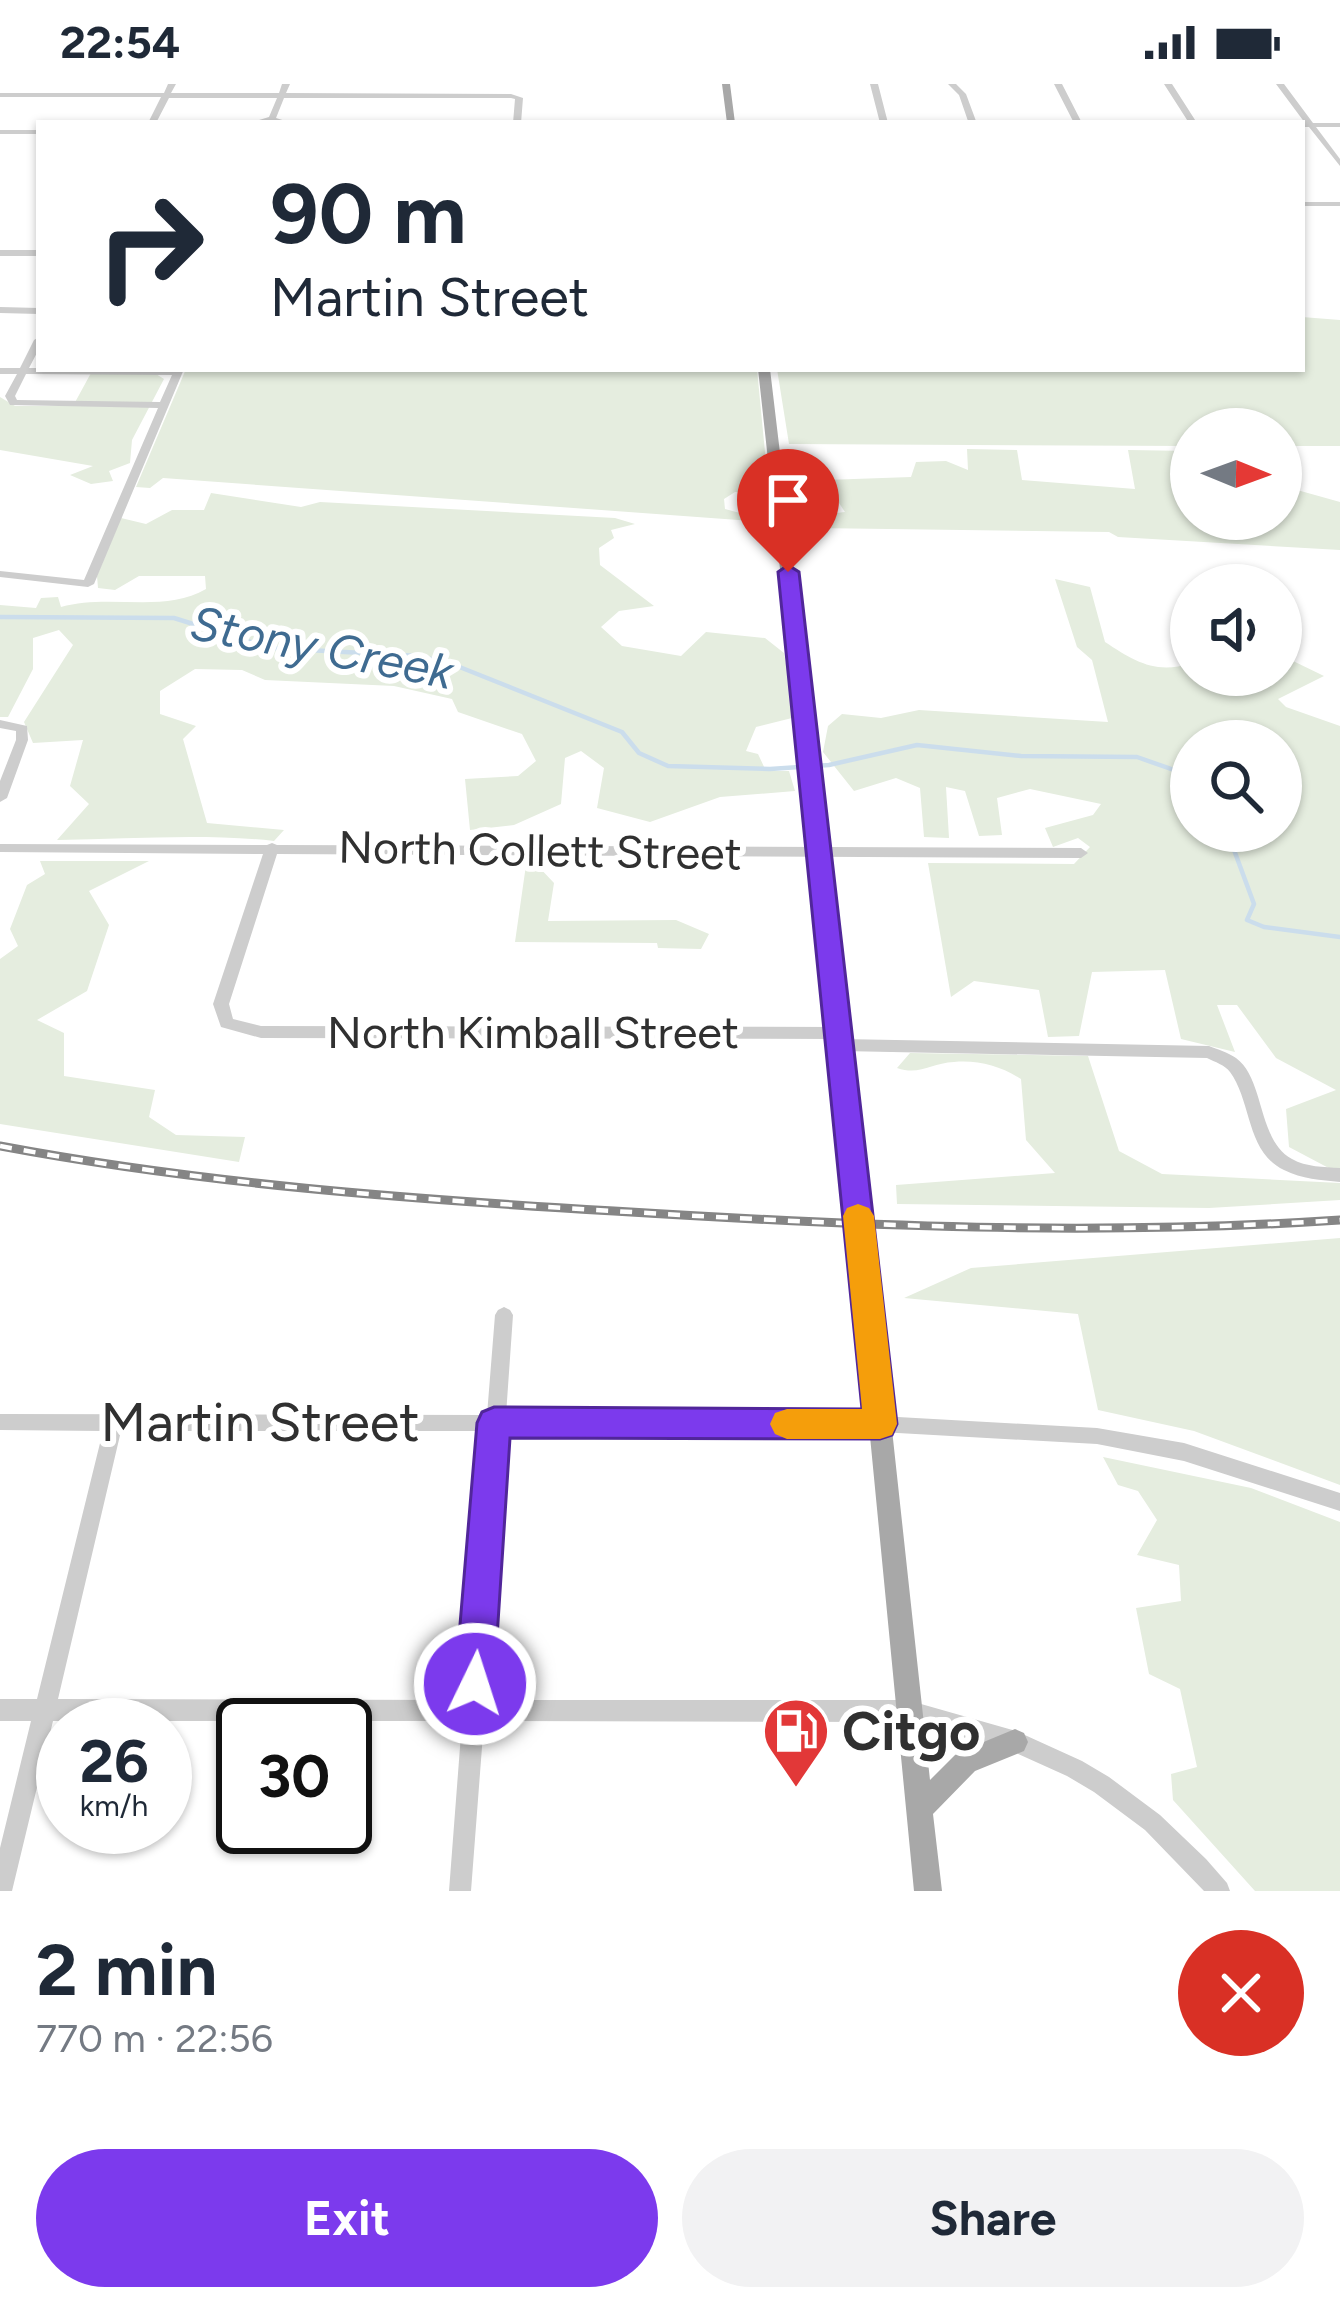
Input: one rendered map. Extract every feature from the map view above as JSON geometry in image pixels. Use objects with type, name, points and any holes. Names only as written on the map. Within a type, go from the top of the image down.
[{"type":"main road","points":[[726,84],[731,120]]},
{"type":"main road","points":[[764,372],[841,1039],[928,1891]]},
{"type":"main road","points":[[920,1809],[966,1762],[1015,1742]]},
{"type":"street","points":[[154,120],[172,84]]},
{"type":"street","points":[[272,119],[286,84]]},
{"type":"street","points":[[874,84],[883,120]]},
{"type":"street","points":[[952,84],[962,94],[971,120]]},
{"type":"street","points":[[1058,84],[1076,120]]},
{"type":"street","points":[[1168,84],[1191,120]]},
{"type":"street","points":[[1280,84],[1303,120]]},
{"type":"street","points":[[0,95],[511,96],[519,98],[517,120]]},
{"type":"street","points":[[267,120],[276,120]]},
{"type":"street","points":[[1306,125],[1340,125]]},
{"type":"street","points":[[1306,125],[1340,164]]},
{"type":"street","points":[[0,132],[36,132]]},
{"type":"street","points":[[1305,203],[1340,204]]},
{"type":"street","points":[[0,253],[36,253]]},
{"type":"street","points":[[0,310],[36,311]]},
{"type":"street","points":[[36,345],[10,396],[14,403],[164,405]]},
{"type":"street","points":[[0,371],[36,371]]},
{"type":"street","points":[[0,574],[88,584],[178,372]]},
{"type":"street","points":[[0,724],[22,729],[0,798]]},
{"type":"street","name":"North Kimball Street","points":[[272,847],[221,1004],[226,1023],[261,1032],[841,1039],[1209,1052],[1234,1064],[1274,1157],[1292,1171],[1340,1175]]},
{"type":"street","name":"North Collett Street","points":[[0,848],[1081,853]]},
{"type":"street","points":[[460,1891],[504,1315]]},
{"type":"street","name":"Martin Street","points":[[0,1422],[880,1424],[1097,1436],[1184,1452],[1340,1502]]},
{"type":"street","points":[[49,1698],[114,1422]]},
{"type":"street","points":[[0,1710],[36,1710]]},
{"type":"street","points":[[192,1711],[907,1711],[1015,1742],[1076,1768],[1142,1811],[1219,1891]]},
{"type":"street","points":[[1,1891],[36,1750]]},
{"type":"shaded area","points":[[1305,317],[1340,320],[1340,446],[1302,446],[1302,408],[1170,408],[1170,446],[789,444],[777,372],[1305,372]]},
{"type":"shaded area","points":[[185,372],[757,372],[769,494],[735,492],[724,499],[725,509],[751,516],[752,521],[163,478],[150,488],[136,487]]},
{"type":"shaded area","points":[[91,373],[156,374],[164,379],[132,440],[130,463],[109,471],[113,481],[91,484],[70,475],[93,466],[0,450],[0,397],[15,406],[73,406]]},
{"type":"shaded area","points":[[967,449],[1017,450],[1022,480],[1135,489],[1128,450],[1170,451],[1170,540],[1302,540],[1302,491],[1340,502],[1340,550],[1118,537],[1109,532],[814,528],[803,523],[811,516],[845,512],[839,503],[800,489],[797,481],[911,477],[916,462],[946,461],[968,470]]},
{"type":"shaded area","points":[[211,493],[301,507],[320,502],[615,518],[635,524],[611,530],[614,538],[599,548],[600,565],[654,606],[619,611],[601,627],[622,646],[681,656],[706,632],[765,638],[784,653],[796,717],[756,727],[746,751],[758,754],[766,771],[789,771],[795,791],[720,797],[650,822],[597,808],[604,768],[581,751],[565,758],[561,804],[514,825],[470,830],[465,779],[518,776],[536,761],[522,734],[458,712],[452,699],[394,686],[265,680],[242,670],[195,669],[160,691],[160,714],[196,726],[183,739],[207,823],[284,830],[274,841],[193,837],[57,840],[89,804],[70,786],[83,740],[33,743],[24,722],[73,645],[59,630],[33,638],[33,669],[8,717],[0,717],[0,605],[36,608],[41,598],[58,597],[61,607],[154,602],[206,589],[205,576],[139,576],[115,590],[98,588],[97,576],[121,518],[146,524],[172,510],[204,510]]},
{"type":"shaded area","points":[[1055,579],[1090,587],[1105,642],[1146,664],[1170,667],[1170,696],[1284,696],[1278,699],[1286,707],[1340,726],[1340,1174],[1289,1147],[1286,1109],[1336,1090],[1276,1058],[1237,1005],[1217,1005],[1235,1052],[1181,1039],[1165,970],[1092,972],[1079,1036],[1048,1037],[1039,990],[974,981],[951,997],[928,863],[1074,864],[1090,847],[1078,838],[1053,847],[1045,828],[1093,815],[1101,804],[1030,789],[997,798],[1002,835],[979,836],[965,791],[946,787],[949,838],[924,837],[920,788],[896,778],[854,791],[823,752],[828,726],[842,714],[881,718],[919,710],[1108,722],[1092,660],[1077,647]]},
{"type":"shaded area","points":[[1302,665],[1324,676],[1302,687]]},
{"type":"shaded area","points":[[40,861],[149,861],[89,891],[109,925],[87,991],[37,1020],[64,1033],[64,1076],[155,1090],[149,1117],[176,1135],[245,1137],[239,1162],[0,1124],[0,959],[18,946],[10,929],[27,885],[45,874]]},
{"type":"shaded area","points":[[526,865],[537,865],[554,883],[548,921],[676,920],[709,934],[701,949],[658,948],[657,943],[515,942]]},
{"type":"shaded area","points":[[910,1053],[1088,1056],[1119,1151],[1162,1174],[1340,1183],[1340,1200],[1209,1208],[897,1204],[896,1185],[1055,1173],[1026,1140],[1021,1079],[972,1062],[912,1071],[897,1068]]},
{"type":"shaded area","points":[[1340,1238],[1340,1485],[1194,1431],[1098,1410],[1078,1314],[904,1298],[971,1268]]},
{"type":"shaded area","points":[[1103,1457],[1251,1488],[1340,1522],[1340,1891],[1255,1891],[1173,1800],[1171,1774],[1197,1767],[1180,1689],[1149,1674],[1136,1608],[1181,1601],[1179,1565],[1137,1555],[1157,1520],[1138,1491],[1118,1485]]},
{"type":"waterway","name":"Stony Creek","points":[[0,617],[174,618],[270,648],[419,656],[457,666],[622,732],[639,753],[668,766],[770,769],[829,765],[917,745],[1021,756],[1137,757],[1170,769]]},
{"type":"waterway","name":"Stony Creek","points":[[1235,852],[1254,904],[1247,920],[1264,927],[1340,937]]},
{"type":"railway","points":[[0,1146],[306,1188],[705,1216],[1067,1228],[1340,1220]]},
{"type":"slow traffic","points":[[787,1424],[880,1424],[858,1216]]},
{"type":"place","name":"Citgo","points":[[796,1790]]},
{"type":"route","points":[[475,1684],[494,1423],[880,1424],[788,572]]}]
